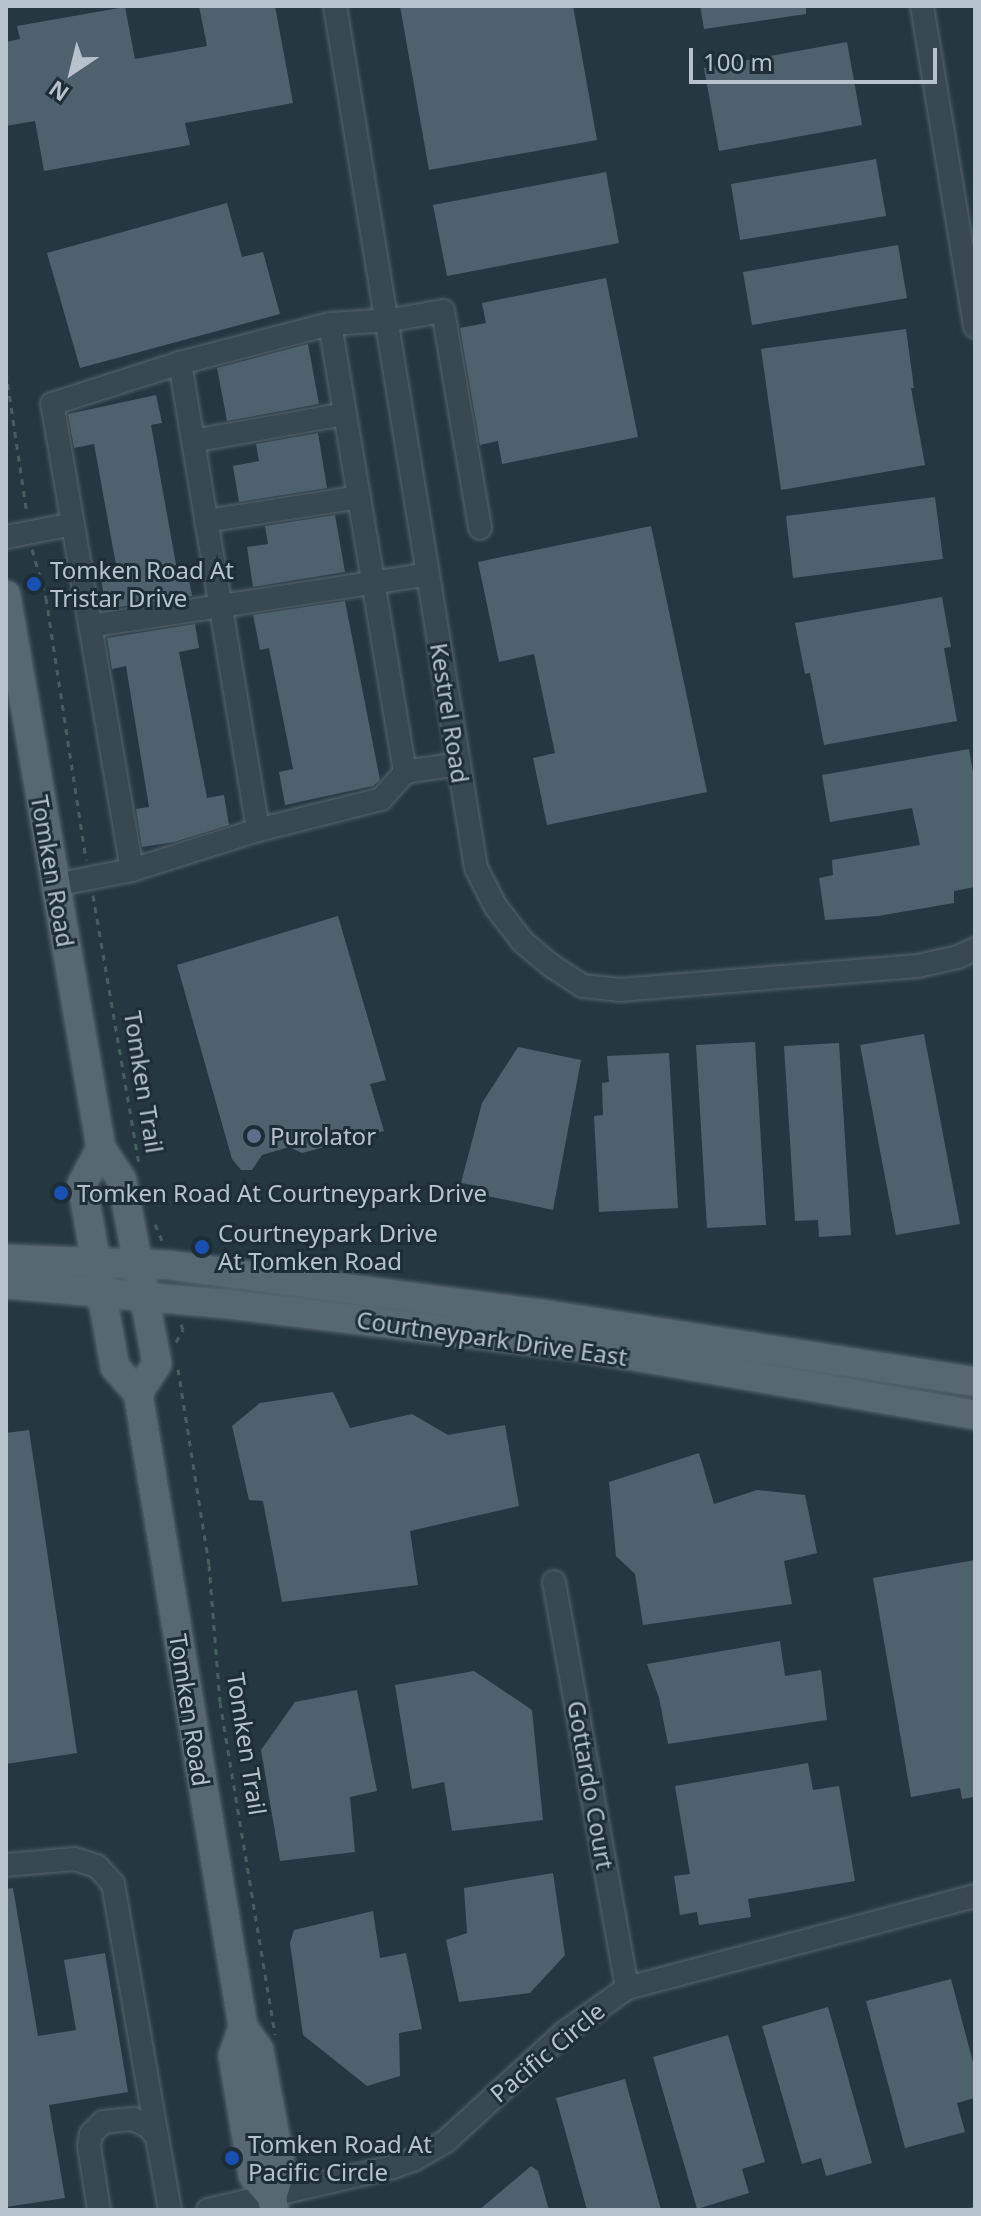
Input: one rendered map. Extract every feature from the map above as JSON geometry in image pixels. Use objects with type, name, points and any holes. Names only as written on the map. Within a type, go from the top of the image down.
[{"type":"main road","name":"Tomken Road","points":[[6,595],[101,1148],[122,1180],[157,1364],[138,1393]]},
{"type":"main road","name":"Tomken Road","points":[[101,1148],[82,1184],[115,1367],[138,1393],[243,2027],[233,2056],[250,2160],[253,2175],[273,2204]]},
{"type":"main road","name":"Courtneypark Drive East","points":[[6,1259],[99,1278],[144,1297],[576,1346],[975,1415]]},
{"type":"main road","name":"Courtneypark Drive East","points":[[6,1284],[99,1278],[138,1265],[168,1265],[542,1314],[975,1382]]},
{"type":"street","name":"Kestrel Road","points":[[335,6],[476,868],[496,907],[523,942],[583,986],[619,990],[918,966],[958,957],[975,949]]},
{"type":"street","points":[[922,6],[975,327]]},
{"type":"street","points":[[132,870],[52,404],[180,363],[330,324],[443,311],[480,528]]},
{"type":"street","points":[[330,324],[405,772]]},
{"type":"street","points":[[180,363],[258,830]]},
{"type":"street","points":[[193,441],[345,414]]},
{"type":"street","points":[[206,521],[359,497]]},
{"type":"street","points":[[6,537],[73,524]]},
{"type":"street","points":[[90,626],[428,574]]},
{"type":"street","points":[[55,885],[132,870],[258,830],[381,799],[405,772],[459,764]]},
{"type":"street","name":"Gottardo Court","points":[[554,1582],[627,1988]]},
{"type":"street","points":[[6,1865],[75,1859],[97,1866],[113,1884],[170,2210]]},
{"type":"street","name":"Pacific Circle","points":[[208,2210],[273,2204],[393,2167],[446,2141],[565,2032],[627,1988],[975,1896]]},
{"type":"street","points":[[99,2210],[89,2146],[95,2127],[103,2122],[133,2119],[149,2127],[157,2137]]},
{"type":"path","points":[[6,372],[26,502]]},
{"type":"path","points":[[36,562],[46,598],[87,865]]},
{"type":"path","name":"Tomken Trail","points":[[100,932],[140,1166]]},
{"type":"path","points":[[151,1218],[161,1234]]},
{"type":"path","points":[[174,1346],[183,1330]]},
{"type":"path","name":"Tomken Trail","points":[[176,1359],[209,1565],[220,1702],[277,2045]]},
{"type":"building","points":[[199,6],[275,6],[293,103],[185,123],[190,145],[44,171],[35,121],[6,126],[6,42],[20,39],[17,26],[125,7],[135,59],[207,46]]},
{"type":"building","points":[[400,6],[573,6],[597,140],[429,170]]},
{"type":"building","points":[[700,6],[806,6],[806,14],[704,29]]},
{"type":"building","points":[[847,42],[862,125],[719,151],[704,68]]},
{"type":"building","points":[[876,159],[886,216],[740,240],[731,184]]},
{"type":"building","points":[[606,172],[619,243],[447,276],[433,205]]},
{"type":"building","points":[[227,203],[242,257],[263,252],[280,314],[80,368],[47,253]]},
{"type":"building","points":[[898,245],[907,298],[752,325],[743,272]]},
{"type":"building","points":[[606,278],[638,437],[502,464],[498,441],[480,445],[460,328],[486,323],[482,303]]},
{"type":"building","points":[[906,329],[914,388],[911,388],[925,465],[781,490],[761,349]]},
{"type":"building","points":[[308,344],[319,404],[227,421],[217,368]]},
{"type":"building","points":[[156,395],[162,423],[151,425],[177,570],[187,569],[192,596],[106,609],[101,579],[118,576],[94,444],[74,448],[68,414]]},
{"type":"building","points":[[318,433],[327,488],[239,502],[233,466],[259,461],[256,444]]},
{"type":"building","points":[[935,497],[943,559],[793,578],[786,516]]},
{"type":"building","points":[[335,515],[345,572],[253,587],[247,547],[268,544],[265,526]]},
{"type":"building","points":[[651,526],[707,792],[547,825],[533,758],[555,753],[534,654],[499,662],[478,562]]},
{"type":"building","points":[[942,597],[951,647],[944,648],[957,721],[824,745],[810,673],[805,674],[795,623]]},
{"type":"building","points":[[345,601],[380,780],[373,786],[285,805],[279,772],[293,769],[269,648],[260,650],[253,615]]},
{"type":"building","points":[[195,624],[199,648],[179,652],[207,798],[224,795],[229,825],[174,842],[142,847],[136,809],[149,807],[126,666],[112,669],[107,638]]},
{"type":"building","points":[[969,749],[975,784],[975,887],[954,891],[954,903],[878,916],[825,920],[819,878],[833,875],[832,860],[920,845],[912,808],[830,822],[822,775]]},
{"type":"building","name":"Purolator","points":[[338,916],[386,1080],[370,1084],[384,1131],[302,1153],[289,1147],[262,1155],[252,1170],[241,1170],[232,1159],[177,965]]},
{"type":"building","points":[[924,1034],[960,1224],[896,1235],[860,1045]]},
{"type":"building","points":[[755,1042],[766,1225],[707,1228],[696,1045]]},
{"type":"building","points":[[839,1043],[851,1235],[819,1237],[818,1220],[795,1221],[784,1046]]},
{"type":"building","points":[[518,1047],[581,1060],[553,1210],[483,1195],[484,1187],[461,1183],[482,1103]]},
{"type":"building","points":[[669,1053],[678,1208],[599,1212],[594,1116],[603,1115],[602,1083],[609,1082],[607,1056]]},
{"type":"building","points":[[333,1392],[350,1428],[412,1414],[448,1435],[505,1425],[519,1506],[410,1531],[418,1585],[282,1602],[263,1501],[249,1500],[232,1426],[260,1403]]},
{"type":"building","points":[[29,1430],[77,1753],[6,1764],[6,1433]]},
{"type":"building","points":[[699,1453],[714,1504],[757,1490],[805,1495],[817,1553],[784,1561],[792,1604],[643,1625],[635,1574],[616,1556],[609,1482]]},
{"type":"building","points":[[975,1560],[975,1797],[962,1799],[960,1788],[911,1797],[873,1578]]},
{"type":"building","points":[[780,1641],[785,1676],[821,1670],[827,1720],[668,1744],[659,1698],[647,1664]]},
{"type":"building","points":[[474,1671],[532,1710],[543,1820],[452,1831],[444,1782],[412,1789],[395,1685]]},
{"type":"building","points":[[357,1690],[377,1791],[350,1797],[355,1852],[280,1861],[261,1750],[295,1702]]},
{"type":"building","points":[[808,1763],[813,1790],[839,1786],[855,1881],[748,1899],[751,1917],[699,1925],[697,1912],[680,1915],[674,1876],[690,1874],[675,1786]]},
{"type":"building","points":[[553,1873],[565,1955],[530,1993],[459,2002],[446,1940],[467,1933],[464,1888]]},
{"type":"building","points":[[13,1888],[38,2036],[76,2030],[64,1960],[105,1953],[128,2092],[49,2105],[65,2198],[6,2207],[6,1889]]},
{"type":"building","points":[[373,1911],[380,1958],[406,1953],[422,2029],[399,2033],[400,2076],[367,2086],[303,2035],[290,1943],[294,1930]]},
{"type":"building","points":[[951,1979],[975,2070],[975,2098],[957,2103],[965,2132],[905,2148],[866,2001]]},
{"type":"building","points":[[828,2007],[872,2163],[826,2176],[821,2158],[802,2164],[762,2026]]},
{"type":"building","points":[[728,2035],[765,2162],[742,2169],[749,2193],[697,2209],[653,2057]]},
{"type":"building","points":[[625,2079],[661,2210],[587,2210],[556,2098]]},
{"type":"building","points":[[531,2166],[538,2171],[549,2210],[479,2210]]},
{"type":"waterway","points":[[969,2210],[975,2208]]},
{"type":"place","name":"Tomken Road At Tristar Drive","points":[[34,584]]},
{"type":"place","name":"Purolator","points":[[254,1136]]},
{"type":"place","name":"Tomken Road At Courtneypark Drive","points":[[61,1193]]},
{"type":"place","name":"Courtneypark Drive At Tomken Road","points":[[202,1247]]},
{"type":"place","name":"Tomken Road At Pacific Circle","points":[[232,2158]]}]
